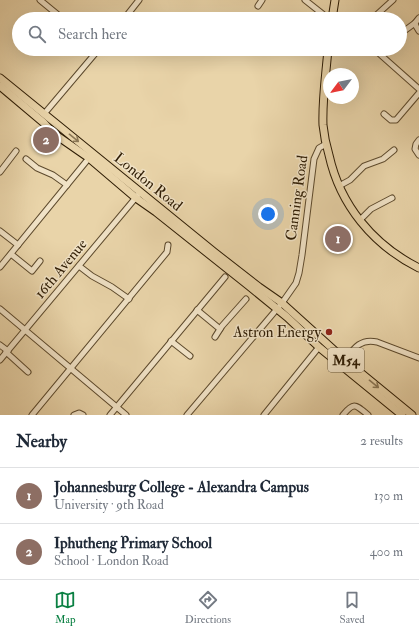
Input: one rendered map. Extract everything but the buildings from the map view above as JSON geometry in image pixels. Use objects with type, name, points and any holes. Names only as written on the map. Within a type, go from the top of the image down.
[{"type":"main road","points":[[332,12],[335,0]]},
{"type":"main road","name":"Canning Road","points":[[326,144],[323,126],[323,108],[327,56]]},
{"type":"main road","name":"London Road","points":[[0,78],[138,195]]},
{"type":"main road","name":"London Road","points":[[0,86],[44,123],[53,133],[89,158],[259,287],[279,306]]},
{"type":"main road","points":[[326,144],[333,171],[343,196],[360,220],[382,244],[419,268]]},
{"type":"main road","name":"M54","points":[[279,306],[319,347],[402,415]]},
{"type":"main road","name":"M54","points":[[279,306],[412,415]]},
{"type":"street","points":[[40,0],[55,12]]},
{"type":"street","points":[[130,12],[139,0]]},
{"type":"street","points":[[258,6],[262,0]]},
{"type":"street","points":[[306,0],[322,12]]},
{"type":"street","points":[[380,12],[393,0]]},
{"type":"street","points":[[407,29],[419,18]]},
{"type":"street","points":[[415,23],[419,30]]},
{"type":"street","points":[[44,114],[93,56]]},
{"type":"street","points":[[382,56],[419,89]]},
{"type":"street","points":[[384,114],[391,120],[396,120],[419,93]]},
{"type":"street","points":[[419,140],[415,146],[419,155]]},
{"type":"street","name":"Canning Road","points":[[187,415],[279,306],[296,283],[302,255],[314,159],[319,148],[326,144]]},
{"type":"street","points":[[339,186],[350,180],[364,166],[383,159],[394,150]]},
{"type":"street","points":[[0,172],[16,151]]},
{"type":"street","points":[[0,267],[89,158]]},
{"type":"street","points":[[26,159],[37,168],[53,175],[67,185]]},
{"type":"street","name":"16th Avenue","points":[[0,360],[138,195]]},
{"type":"street","points":[[360,220],[371,209],[392,198]]},
{"type":"street","points":[[0,231],[18,245]]},
{"type":"street","points":[[32,415],[167,252],[168,245]]},
{"type":"street","points":[[11,254],[32,271],[40,261]]},
{"type":"street","points":[[79,266],[129,299]]},
{"type":"street","points":[[110,415],[225,277]]},
{"type":"street","points":[[215,337],[246,299]]},
{"type":"street","points":[[0,309],[126,415]]},
{"type":"street","points":[[197,310],[220,329]]},
{"type":"street","points":[[171,341],[190,356]]},
{"type":"street","points":[[345,360],[357,345],[362,342],[370,341],[377,342],[419,358]]},
{"type":"street","points":[[0,345],[28,372]]},
{"type":"street","points":[[264,415],[319,347]]},
{"type":"street","points":[[343,415],[352,406],[358,406],[368,415]]},
{"type":"street","points":[[74,415],[79,413],[83,415]]},
{"type":"place","name":"Iphutheng Primary School","points":[[46,140]]},
{"type":"place","name":"Johannesburg College - Alexandra Campus","points":[[338,239]]},
{"type":"place","name":"Astron Energy","points":[[329,332]]}]
